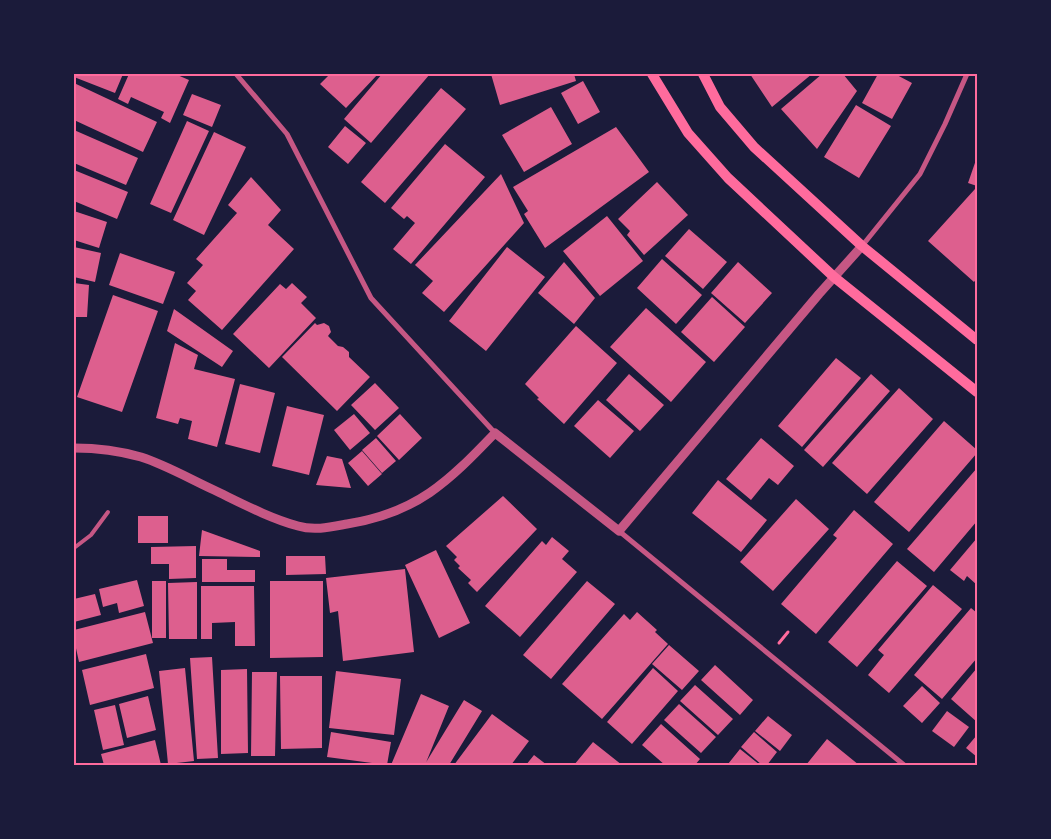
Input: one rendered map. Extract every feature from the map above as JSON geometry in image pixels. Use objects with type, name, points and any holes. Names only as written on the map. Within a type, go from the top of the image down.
[{"type":"main road","points":[[652,74],[688,133],[728,178],[834,278],[977,392]]},
{"type":"main road","points":[[703,74],[720,108],[754,147],[862,246],[977,340]]},
{"type":"street","points":[[236,74],[287,134],[371,298],[495,433],[619,531],[904,765]]},
{"type":"street","points":[[619,531],[862,246],[920,174],[946,124],[967,74]]},
{"type":"street","points":[[74,448],[112,451],[142,457],[264,513],[299,526],[326,528],[391,513],[427,496],[461,469],[495,433]]},
{"type":"lane","points":[[74,548],[91,535],[108,512]]},
{"type":"building","points":[[74,74],[123,74],[115,93],[74,77]]},
{"type":"building","points":[[129,74],[175,74],[189,80],[170,123],[161,118],[164,112],[131,97],[128,104],[118,99]]},
{"type":"building","points":[[330,74],[378,74],[346,108],[320,84]]},
{"type":"building","points":[[382,74],[430,74],[371,143],[344,119]]},
{"type":"building","points":[[491,74],[574,74],[576,81],[500,105]]},
{"type":"building","points":[[750,74],[812,74],[772,107]]},
{"type":"building","points":[[822,74],[843,74],[857,91],[817,149],[781,109]]},
{"type":"building","points":[[878,74],[895,74],[912,83],[892,119],[862,103]]},
{"type":"building","points":[[583,81],[600,112],[578,124],[561,93]]},
{"type":"building","points":[[74,83],[157,122],[143,152],[74,120]]},
{"type":"building","points":[[441,88],[466,109],[385,203],[361,182]]},
{"type":"building","points":[[192,94],[221,105],[212,127],[183,115]]},
{"type":"building","points":[[856,105],[891,126],[859,178],[824,157]]},
{"type":"building","points":[[551,107],[572,144],[524,172],[502,135]]},
{"type":"building","points":[[187,121],[209,131],[171,213],[150,204]]},
{"type":"building","points":[[345,126],[366,143],[348,164],[328,147]]},
{"type":"building","points":[[616,127],[649,172],[545,248],[524,214],[528,211],[513,187]]},
{"type":"building","points":[[74,130],[138,158],[126,185],[74,163]]},
{"type":"building","points":[[214,132],[246,147],[204,235],[173,220]]},
{"type":"building","points":[[445,144],[485,177],[411,264],[393,249],[415,223],[407,216],[404,219],[391,208]]},
{"type":"building","points":[[977,157],[977,186],[968,183]]},
{"type":"building","points":[[74,170],[128,192],[117,219],[74,201]]},
{"type":"building","points":[[501,174],[524,223],[444,312],[422,293],[433,281],[415,265]]},
{"type":"building","points":[[251,177],[281,210],[268,225],[294,249],[222,330],[188,300],[196,291],[187,283],[203,265],[196,259],[237,213],[228,205]]},
{"type":"building","points":[[657,182],[688,215],[644,255],[627,235],[630,231],[618,219]]},
{"type":"building","points":[[975,189],[977,191],[977,278],[974,282],[928,241]]},
{"type":"building","points":[[74,211],[107,222],[99,248],[74,240]]},
{"type":"building","points":[[607,216],[643,261],[600,296],[563,251]]},
{"type":"building","points":[[689,229],[727,262],[703,289],[665,256]]},
{"type":"building","points":[[74,247],[101,253],[95,282],[74,277]]},
{"type":"building","points":[[507,247],[545,277],[486,351],[449,321]]},
{"type":"building","points":[[120,253],[175,272],[163,304],[109,285]]},
{"type":"building","points":[[662,259],[702,295],[676,324],[637,288]]},
{"type":"building","points":[[564,262],[595,298],[574,324],[538,293]]},
{"type":"building","points":[[738,262],[772,293],[745,323],[711,293]]},
{"type":"building","points":[[74,283],[89,285],[87,317],[74,317]]},
{"type":"building","points":[[292,283],[307,297],[301,303],[316,318],[269,368],[233,334],[280,284],[286,289]]},
{"type":"building","points":[[113,295],[158,311],[122,412],[77,397]]},
{"type":"building","points":[[712,297],[745,327],[714,362],[681,332]]},
{"type":"building","points":[[646,308],[706,362],[671,402],[610,347]]},
{"type":"building","points":[[174,309],[233,351],[222,367],[167,331]]},
{"type":"building","points":[[315,323],[317,325],[324,323],[329,326],[331,332],[328,336],[338,346],[343,347],[349,352],[349,357],[370,377],[337,411],[282,357]]},
{"type":"building","points":[[576,326],[617,363],[564,424],[537,399],[539,398],[525,384]]},
{"type":"building","points":[[175,343],[198,355],[194,369],[235,379],[217,447],[188,439],[192,421],[180,418],[178,424],[156,418]]},
{"type":"building","points":[[836,358],[861,378],[802,447],[778,426]]},
{"type":"building","points":[[629,374],[664,405],[640,431],[606,400]]},
{"type":"building","points":[[871,374],[890,391],[823,467],[804,450]]},
{"type":"building","points":[[375,383],[399,408],[375,430],[351,405]]},
{"type":"building","points":[[240,384],[275,393],[260,453],[225,444]]},
{"type":"building","points":[[899,388],[933,419],[867,494],[832,463]]},
{"type":"building","points":[[598,400],[634,431],[610,458],[574,426]]},
{"type":"building","points":[[287,406],[324,415],[309,475],[272,466]]},
{"type":"building","points":[[354,414],[370,433],[350,450],[334,430]]},
{"type":"building","points":[[400,414],[422,438],[399,460],[377,436]]},
{"type":"building","points":[[944,421],[977,450],[977,453],[909,532],[874,502]]},
{"type":"building","points":[[376,438],[396,461],[382,473],[362,450]]},
{"type":"building","points":[[761,438],[794,466],[778,485],[769,478],[751,500],[726,479]]},
{"type":"building","points":[[362,451],[382,474],[368,486],[348,463]]},
{"type":"building","points":[[327,456],[342,459],[351,488],[316,485]]},
{"type":"building","points":[[977,468],[977,521],[934,572],[907,549]]},
{"type":"building","points":[[718,480],[767,520],[741,552],[692,513]]},
{"type":"building","points":[[503,496],[537,529],[477,592],[468,583],[471,580],[458,568],[460,566],[454,560],[457,557],[446,546]]},
{"type":"building","points":[[796,499],[829,529],[773,591],[740,562]]},
{"type":"building","points":[[854,510],[893,544],[816,634],[781,604],[837,538],[833,535]]},
{"type":"building","points":[[138,516],[168,516],[168,543],[138,543]]},
{"type":"building","points":[[202,530],[260,551],[260,557],[199,556]]},
{"type":"building","points":[[552,537],[569,551],[562,559],[577,572],[520,637],[485,606],[542,541],[546,545]]},
{"type":"building","points":[[977,538],[977,585],[967,576],[964,581],[950,570]]},
{"type":"building","points":[[196,546],[196,578],[169,579],[169,564],[151,564],[151,547]]},
{"type":"building","points":[[436,550],[470,623],[439,638],[405,565]]},
{"type":"building","points":[[286,556],[325,556],[326,574],[286,575]]},
{"type":"building","points":[[202,559],[227,559],[227,570],[255,570],[255,582],[202,582]]},
{"type":"building","points":[[897,561],[927,586],[857,667],[828,642]]},
{"type":"building","points":[[405,569],[414,652],[343,661],[338,611],[330,613],[326,578]]},
{"type":"building","points":[[137,580],[144,606],[119,613],[117,603],[103,607],[99,589]]},
{"type":"building","points":[[152,581],[166,581],[166,638],[152,638]]},
{"type":"building","points":[[270,581],[323,581],[323,657],[270,658]]},
{"type":"building","points":[[587,581],[615,604],[551,679],[523,655]]},
{"type":"building","points":[[197,582],[197,639],[169,639],[168,583]]},
{"type":"building","points":[[933,585],[962,609],[889,693],[868,675],[884,655],[878,650]]},
{"type":"building","points":[[201,586],[254,586],[255,646],[235,646],[235,622],[212,623],[212,639],[201,639]]},
{"type":"building","points":[[95,594],[101,615],[74,622],[74,599]]},
{"type":"building","points":[[971,608],[977,613],[977,658],[942,699],[914,675]]},
{"type":"building","points":[[145,612],[153,643],[79,662],[74,630]]},
{"type":"building","points":[[637,612],[657,630],[655,632],[668,644],[602,719],[562,684],[624,614],[630,620]]},
{"type":"building","points":[[669,645],[699,671],[682,690],[652,664]]},
{"type":"building","points":[[146,654],[154,688],[90,705],[82,670]]},
{"type":"building","points":[[212,657],[218,758],[197,759],[190,658]]},
{"type":"building","points":[[715,665],[753,700],[740,715],[701,680]]},
{"type":"building","points":[[185,668],[194,761],[168,764],[159,671]]},
{"type":"building","points":[[653,668],[678,691],[632,744],[607,722]]},
{"type":"building","points":[[977,668],[977,722],[951,699]]},
{"type":"building","points":[[247,669],[248,753],[221,754],[221,670]]},
{"type":"building","points":[[336,671],[401,679],[394,735],[329,728]]},
{"type":"building","points":[[252,672],[277,672],[275,756],[251,756]]},
{"type":"building","points":[[280,676],[322,676],[322,748],[281,749]]},
{"type":"building","points":[[695,685],[733,719],[718,735],[680,701]]},
{"type":"building","points":[[922,686],[940,703],[922,723],[903,706]]},
{"type":"building","points":[[421,694],[449,706],[425,765],[391,765]]},
{"type":"building","points":[[148,696],[156,730],[127,738],[119,704]]},
{"type":"building","points":[[464,700],[482,711],[449,765],[425,764]]},
{"type":"building","points":[[679,704],[716,737],[701,753],[664,720]]},
{"type":"building","points":[[115,705],[124,745],[103,750],[94,710]]},
{"type":"building","points":[[947,711],[969,727],[954,747],[932,731]]},
{"type":"building","points":[[492,714],[529,741],[511,765],[454,765]]},
{"type":"building","points":[[768,716],[792,735],[780,751],[755,731]]},
{"type":"building","points":[[661,724],[700,759],[695,765],[665,765],[642,745]]},
{"type":"building","points":[[331,732],[391,742],[387,765],[327,757]]},
{"type":"building","points":[[754,732],[777,752],[767,765],[762,765],[741,747]]},
{"type":"building","points":[[977,735],[977,757],[966,748]]},
{"type":"building","points":[[827,739],[859,765],[806,765]]},
{"type":"building","points":[[155,740],[161,765],[104,765],[101,754]]},
{"type":"building","points":[[593,742],[622,765],[574,765]]},
{"type":"building","points":[[740,749],[760,765],[729,765]]},
{"type":"building","points":[[534,755],[547,765],[526,765]]}]
